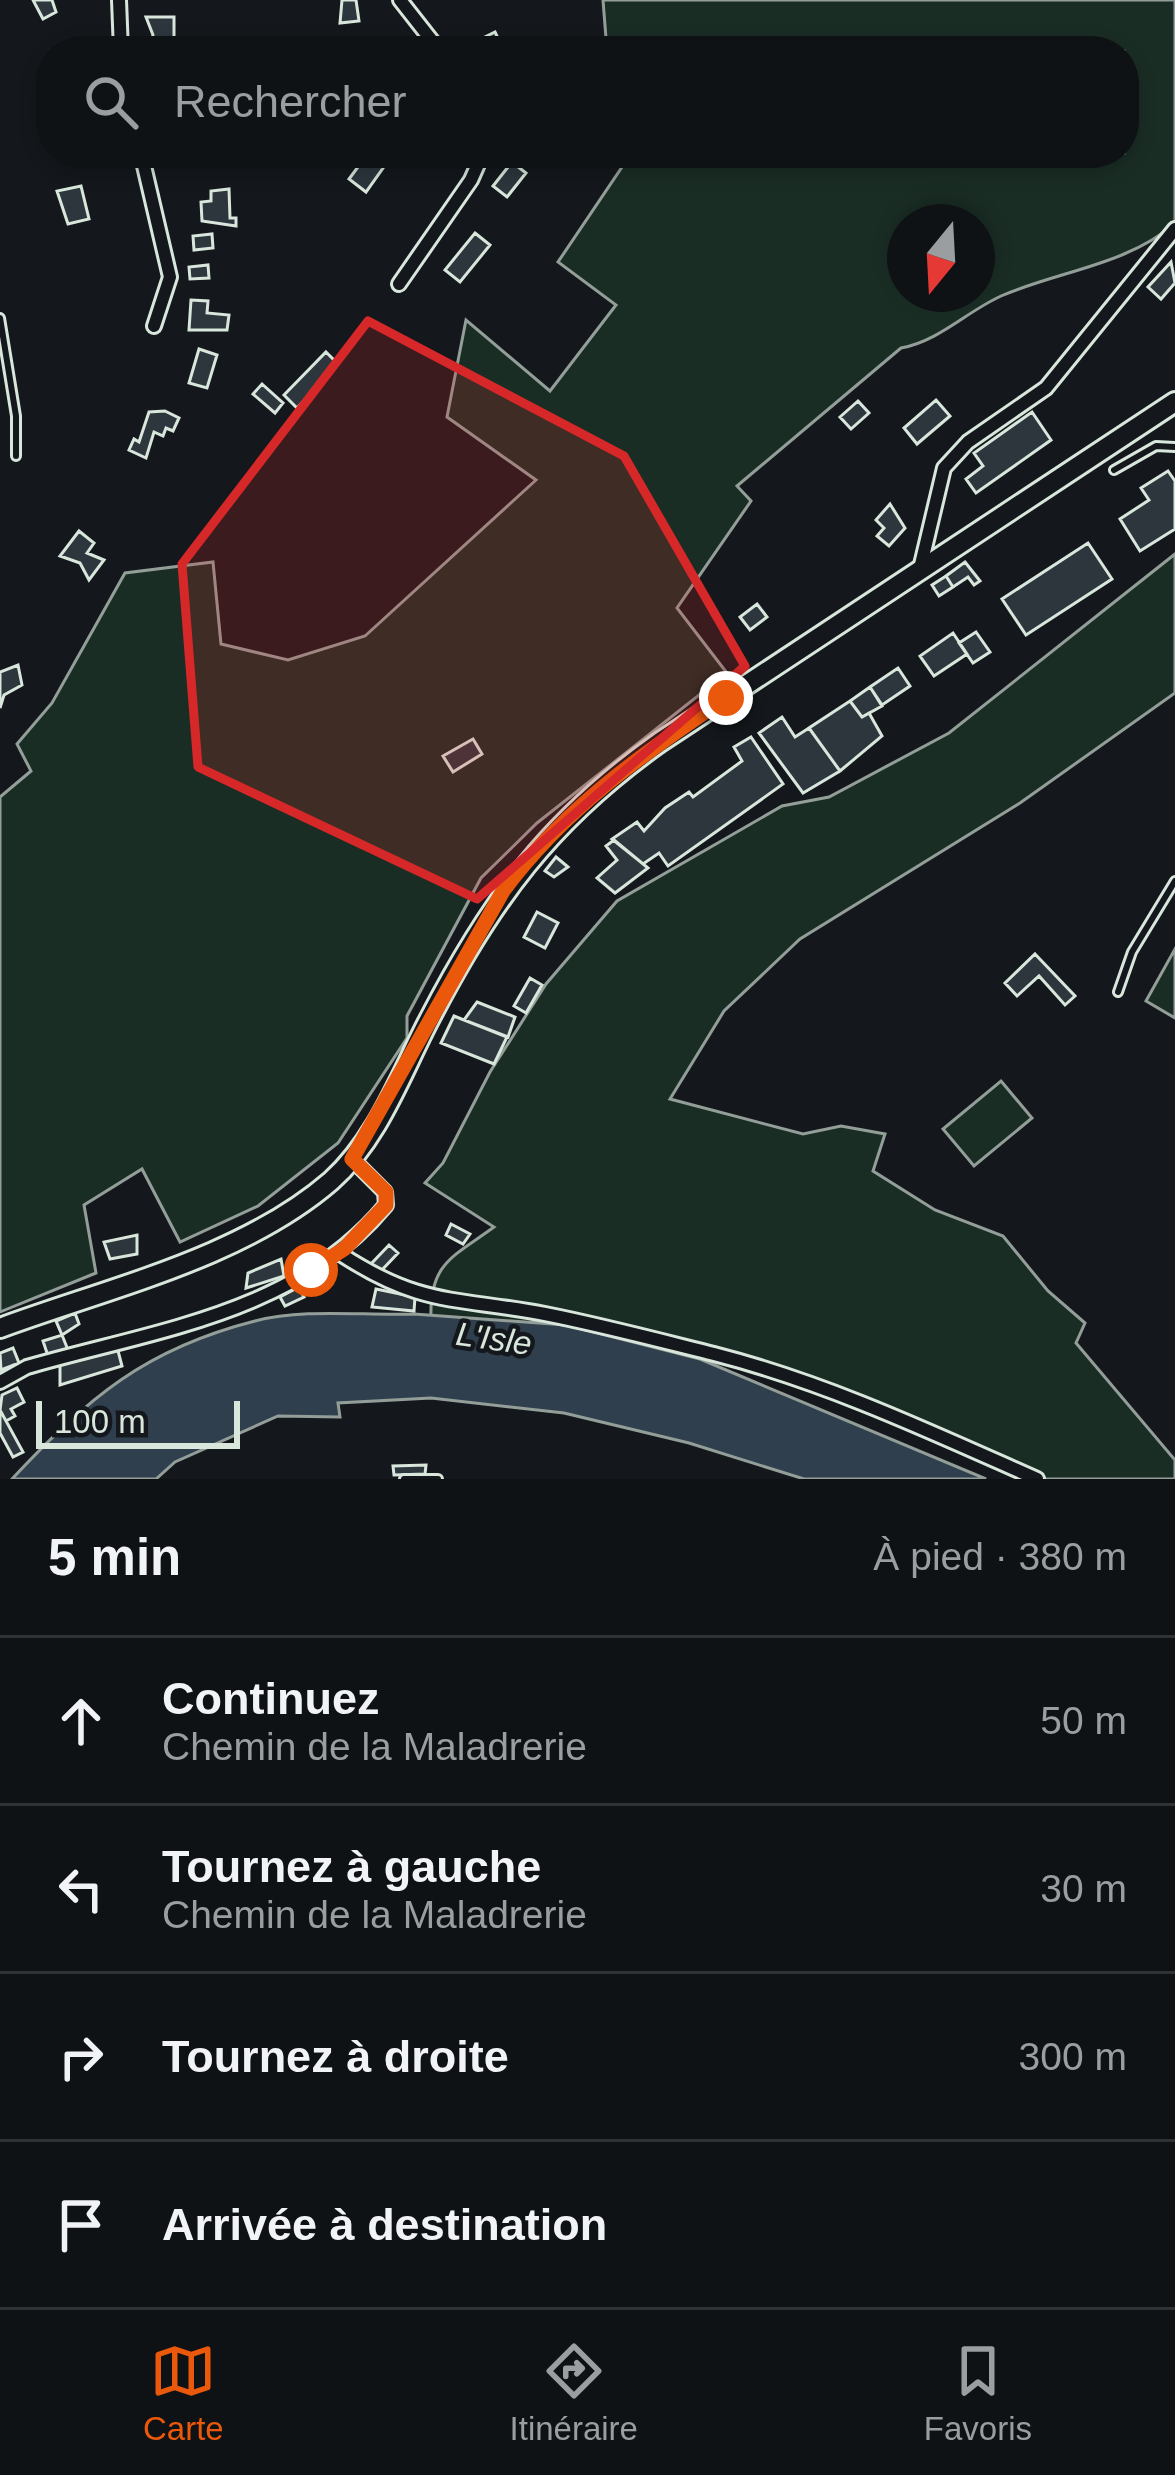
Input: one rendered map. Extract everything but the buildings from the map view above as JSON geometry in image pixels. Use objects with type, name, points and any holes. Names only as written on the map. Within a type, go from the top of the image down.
[{"type":"main road","points":[[0,1328],[260,1228],[330,1181],[352,1159],[393,1094],[473,938],[532,852],[614,774],[1175,402]]},
{"type":"street","points":[[119,0],[120,36]]},
{"type":"street","points":[[400,0],[428,36]]},
{"type":"street","points":[[145,168],[170,277],[154,326]]},
{"type":"street","points":[[399,284],[476,168]]},
{"type":"street","points":[[920,569],[944,469],[968,442],[1046,388],[1175,229]]},
{"type":"street","points":[[0,1382],[28,1367],[231,1312],[338,1252],[388,1198],[352,1159]]},
{"type":"street","points":[[338,1252],[399,1288],[442,1302],[550,1315],[718,1355],[848,1394],[1037,1479]]},
{"type":"lane","points":[[0,318],[16,416],[16,455]]},
{"type":"lane","points":[[1114,470],[1156,446],[1175,447]]},
{"type":"lane","points":[[1118,992],[1132,952],[1175,881]]},
{"type":"lane","points":[[404,1479],[438,1479]]},
{"type":"highlighted area","points":[[368,321],[624,456],[745,666],[477,899],[198,767],[182,564]]},
{"type":"green space","points":[[603,0],[1175,0],[1175,223],[1136,249],[995,300],[995,204],[887,204],[887,312],[974,312],[928,339],[901,348],[737,486],[751,501],[677,608],[727,673],[537,823],[481,878],[407,1016],[407,1038],[338,1143],[258,1206],[180,1242],[142,1169],[84,1205],[96,1273],[0,1312],[0,797],[31,771],[17,744],[52,703],[125,573],[213,562],[221,644],[288,660],[365,636],[536,480],[447,417],[466,320],[550,391],[616,305],[558,262],[621,168],[1139,168],[1139,36],[606,36]]},
{"type":"green space","points":[[1175,554],[1175,693],[1020,803],[800,939],[724,1011],[670,1099],[803,1134],[841,1126],[885,1134],[873,1171],[935,1210],[1003,1236],[1048,1291],[1085,1323],[1076,1343],[1175,1460],[1175,1479],[1034,1479],[837,1398],[678,1349],[561,1324],[431,1319],[439,1273],[494,1227],[425,1183],[443,1163],[490,1072],[546,984],[617,901],[782,806],[829,797],[949,733]]},
{"type":"green space","points":[[1175,949],[1175,1018],[1146,1001]]},
{"type":"green space","points":[[1001,1081],[1032,1118],[974,1166],[943,1129]]},
{"type":"water","name":"L'Isle","points":[[414,1314],[566,1325],[700,1359],[986,1479],[804,1479],[689,1443],[564,1413],[431,1398],[338,1403],[340,1417],[278,1416],[175,1462],[156,1479],[12,1479],[94,1400],[181,1346],[274,1317]]},
{"type":"route","points":[[311,1270],[344,1249],[386,1205],[386,1192],[352,1159],[393,1094],[473,938],[503,891],[532,852],[614,774],[726,698]]}]
